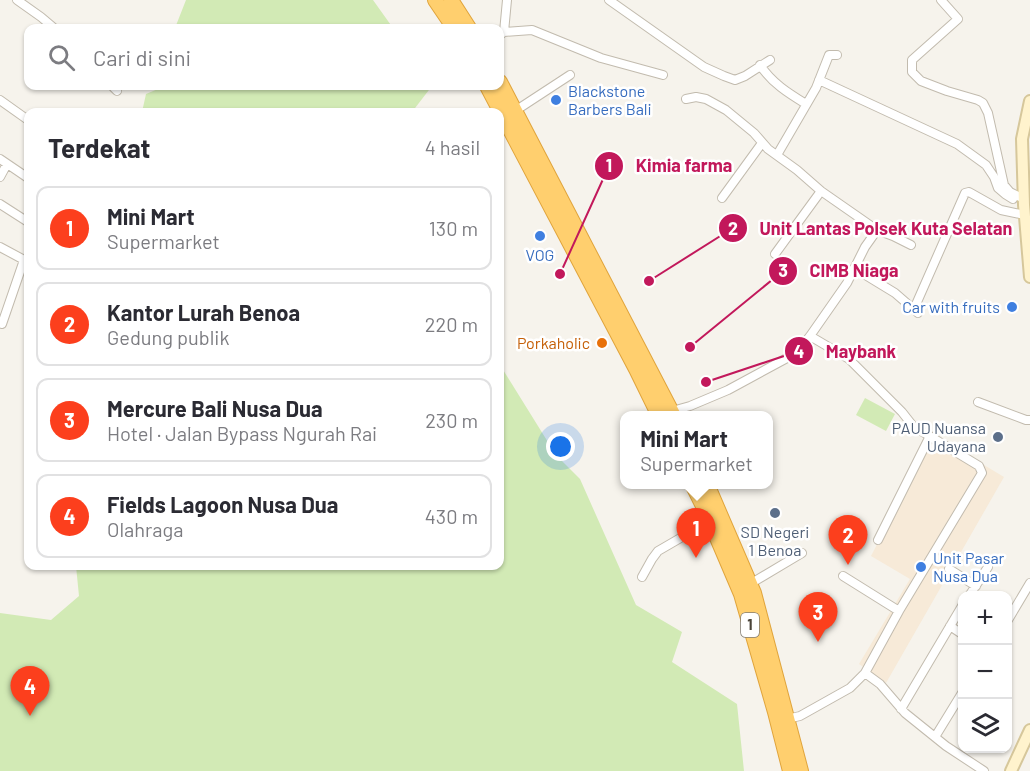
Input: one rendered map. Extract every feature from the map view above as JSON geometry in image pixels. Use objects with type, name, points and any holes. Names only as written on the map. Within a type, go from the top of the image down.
[{"type":"highway","points":[[435,0],[450,24]]},
{"type":"highway","points":[[451,0],[466,24]]},
{"type":"highway","points":[[489,90],[499,108]]},
{"type":"highway","points":[[504,90],[666,411]]},
{"type":"highway","points":[[504,118],[631,359],[666,411]]},
{"type":"highway","name":"1","points":[[694,489],[741,594],[790,771]]},
{"type":"highway","name":"1","points":[[709,489],[754,593],[801,771]]},
{"type":"main road","points":[[1030,101],[1022,139],[1024,206],[1030,277]]},
{"type":"main road","points":[[1011,771],[1030,729]]},
{"type":"street","points":[[17,0],[49,24]]},
{"type":"street","points":[[503,24],[507,0]]},
{"type":"street","points":[[609,0],[704,67],[724,76],[735,80],[770,60]]},
{"type":"street","points":[[944,1],[958,19],[912,60],[912,72],[921,81],[983,103],[988,113],[1004,185],[1024,206]]},
{"type":"street","points":[[504,33],[525,29],[537,31],[602,58],[663,75]]},
{"type":"street","points":[[777,155],[819,80],[829,55],[837,55]]},
{"type":"street","points":[[760,65],[779,87],[806,104]]},
{"type":"street","points":[[515,111],[570,75]]},
{"type":"street","points":[[819,80],[957,144],[986,165],[998,188],[1024,206]]},
{"type":"street","points":[[0,99],[24,117]]},
{"type":"street","points":[[686,99],[706,99],[726,110],[820,191],[877,230],[911,245]]},
{"type":"street","points":[[722,198],[762,143]]},
{"type":"street","points":[[0,177],[3,161],[24,175]]},
{"type":"street","points":[[775,254],[820,191]]},
{"type":"street","points":[[854,268],[895,293],[916,311],[965,193],[969,192],[1001,210],[1024,206]]},
{"type":"street","points":[[0,204],[24,219]]},
{"type":"street","points":[[676,411],[752,378],[799,350],[847,283],[865,247],[877,230]]},
{"type":"street","points":[[0,248],[24,260]]},
{"type":"street","points":[[2,324],[24,266]]},
{"type":"street","points":[[787,718],[800,716],[850,688],[865,673],[899,611],[982,473],[979,466],[913,426],[849,359],[810,336]]},
{"type":"street","points":[[978,402],[1030,420]]},
{"type":"street","points":[[878,540],[930,436]]},
{"type":"street","points":[[642,577],[658,551],[689,533],[706,512]]},
{"type":"street","points":[[750,584],[802,553]]},
{"type":"street","points":[[972,591],[988,567]]},
{"type":"street","points":[[949,568],[976,586]]},
{"type":"street","points":[[843,576],[899,611]]},
{"type":"street","points":[[1012,613],[1030,583]]},
{"type":"street","points":[[901,709],[958,614]]},
{"type":"street","points":[[950,626],[958,631]]},
{"type":"street","points":[[865,673],[880,684],[901,709],[935,737],[984,771]]},
{"type":"street","points":[[935,737],[959,699]]},
{"type":"shaded area","name":"Unit Pasar Nusa Dua","points":[[934,435],[1004,477],[886,683],[859,664],[910,579],[871,556]]},
{"type":"green space","points":[[186,0],[373,0],[390,24],[177,24]]},
{"type":"green space","points":[[156,90],[429,90],[415,108],[143,108],[146,94]]},
{"type":"green space","points":[[504,371],[556,455],[580,479],[636,605],[682,632],[672,662],[737,704],[744,771],[0,771],[0,613],[51,620],[79,596],[76,570],[504,570]]},
{"type":"green space","points":[[865,398],[895,414],[886,431],[856,415]]},
{"type":"place","name":"Blackstone Barbers Bali","points":[[556,100]]},
{"type":"place","name":"VOG","points":[[540,236]]},
{"type":"place","name":"Kimia farma","points":[[560,274]]},
{"type":"place","name":"Unit Lantas Polsek Kuta Selatan","points":[[649,281]]},
{"type":"place","name":"Car with fruits","points":[[1012,307]]},
{"type":"place","name":"Porkaholic","points":[[602,343]]},
{"type":"place","name":"CIMB Niaga","points":[[690,347]]},
{"type":"place","name":"Maybank","points":[[706,382]]},
{"type":"place","name":"PAUD Nuansa Udayana","points":[[998,437]]},
{"type":"place","name":"SD Negeri 1 Benoa","points":[[775,513]]},
{"type":"place","name":"Mini Mart","points":[[696,558]]},
{"type":"place","name":"Kantor Lurah Benoa","points":[[848,565]]},
{"type":"place","name":"Unit Pasar Nusa Dua","points":[[921,567]]},
{"type":"place","name":"Mercure Bali Nusa Dua","points":[[818,642]]},
{"type":"place","name":"Fields Lagoon Nusa Dua","points":[[30,716]]}]
